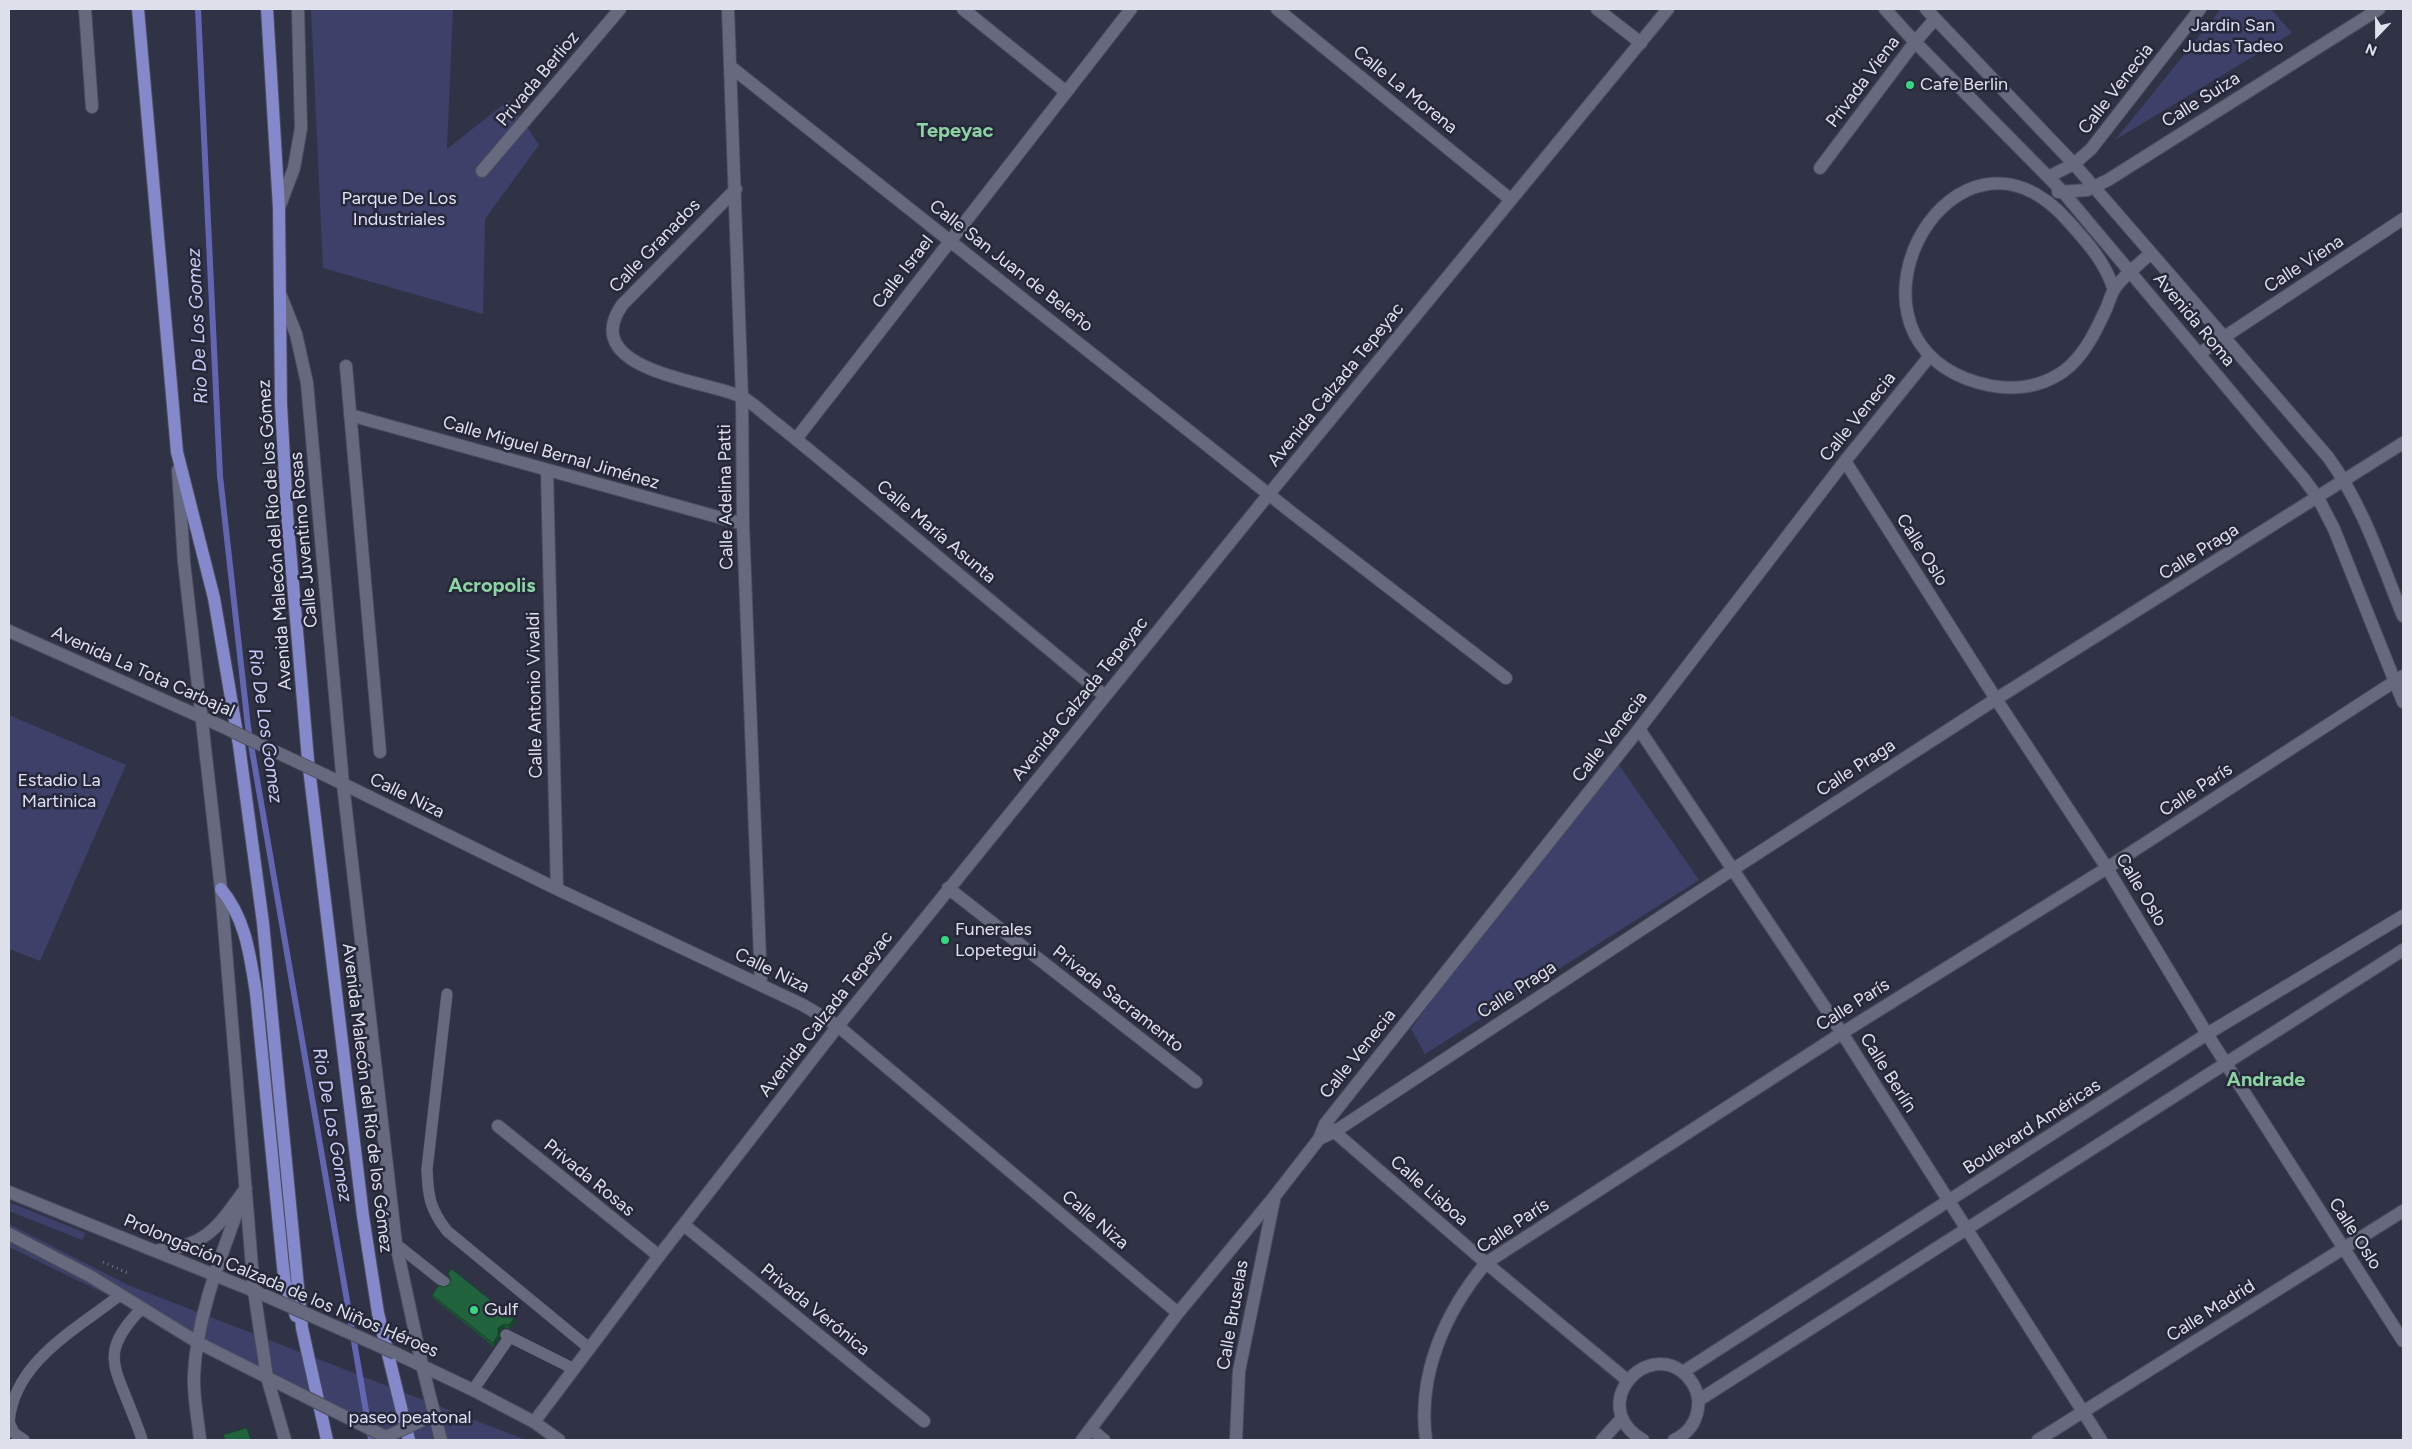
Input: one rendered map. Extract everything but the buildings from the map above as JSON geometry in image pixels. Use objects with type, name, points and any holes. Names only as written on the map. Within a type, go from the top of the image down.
[{"type":"main road","points":[[138,9],[177,452],[214,598],[239,745],[263,923],[302,1328],[327,1440]]},
{"type":"main road","name":"Avenida Malecón del Río de los Gómez","points":[[267,9],[279,208],[281,404],[287,513],[308,760],[362,1216],[378,1313],[409,1440]]},
{"type":"main road","points":[[221,889],[240,918],[250,959],[256,993],[284,1275],[290,1301],[302,1328]]},
{"type":"street","points":[[85,9],[92,107]]},
{"type":"street","points":[[279,208],[294,168],[301,128],[298,9]]},
{"type":"street","name":"Privada Berlioz","points":[[482,171],[620,9]]},
{"type":"street","name":"Calle Adelina Patti","points":[[728,9],[736,189],[742,398],[743,524],[760,984]]},
{"type":"street","points":[[963,9],[1065,91]]},
{"type":"street","name":"Calle Israel","points":[[796,439],[1065,91],[1131,9]]},
{"type":"street","name":"Calle La Morena","points":[[1277,9],[1510,199]]},
{"type":"street","points":[[1597,9],[1641,43]]},
{"type":"street","name":"Avenida Calzada Tepeyac","points":[[534,1422],[659,1256],[948,888],[1510,199],[1668,9]]},
{"type":"street","name":"Avenida Roma","points":[[1885,9],[1915,42],[2063,192],[2304,478],[2318,498],[2334,529],[2399,679],[2403,702]]},
{"type":"street","name":"Avenida Roma","points":[[1926,9],[2074,164],[2150,254],[2328,457],[2345,480],[2358,507],[2403,616]]},
{"type":"street","name":"Calle Venecia","points":[[2048,177],[2074,164],[2091,149],[2200,9]]},
{"type":"street","name":"Calle Suiza","points":[[2063,192],[2094,187],[2378,9]]},
{"type":"street","name":"Privada Viena","points":[[1820,168],[1915,42],[1936,19]]},
{"type":"street","name":"Calle San Juan de Beleño","points":[[731,67],[1269,494],[1506,678]]},
{"type":"street","points":[[2114,290],[2104,265],[2092,248],[2058,209],[2040,195],[2016,185],[2000,182],[1982,184],[1958,195],[1940,208],[1926,225],[1911,258],[1904,293],[1906,314],[1915,338],[1929,357],[1960,376],[1996,388],[2034,385],[2064,371],[2079,357],[2099,324],[2114,290],[2150,254]]},
{"type":"street","name":"Calle Granados","points":[[736,189],[622,305],[614,317],[612,334],[618,348],[633,360],[654,371],[742,398]]},
{"type":"street","points":[[2040,195],[2063,192]]},
{"type":"street","name":"Calle Viena","points":[[2200,353],[2403,219]]},
{"type":"street","name":"Calle Juventino Rosas","points":[[281,296],[296,334],[307,382],[343,784]]},
{"type":"street","name":"Calle Venecia","points":[[1082,1440],[1178,1313],[1274,1197],[1319,1139],[1325,1124],[1639,729],[1845,461],[1929,357]]},
{"type":"street","points":[[346,366],[380,752]]},
{"type":"street","name":"Calle María Asunta","points":[[742,398],[796,439],[1105,696]]},
{"type":"street","name":"Calle Miguel Bernal Jiménez","points":[[350,415],[743,524]]},
{"type":"street","name":"Calle Praga","points":[[1334,1132],[1996,699],[2403,443]]},
{"type":"street","points":[[177,452],[184,562],[221,889],[246,1188],[267,1377],[286,1440]]},
{"type":"street","name":"Calle Oslo","points":[[1845,461],[1996,699],[2107,868],[2207,1034],[2403,1341]]},
{"type":"street","name":"Calle Antonio Vivaldi","points":[[547,470],[558,889]]},
{"type":"street","name":"Avenida La Tota Carbajal","points":[[9,631],[219,724],[343,784]]},
{"type":"street","name":"Calle París","points":[[1426,1440],[1423,1412],[1426,1386],[1439,1340],[1448,1316],[1460,1296],[1486,1263],[1842,1033],[2107,868],[2399,679]]},
{"type":"street","name":"Calle Berlín","points":[[1639,729],[1842,1033],[2100,1440]]},
{"type":"street","name":"Calle Niza","points":[[343,784],[558,889],[803,1005],[838,1026],[1178,1313]]},
{"type":"street","name":"Avenida Malecón del Río de los Gómez","points":[[343,784],[396,1244],[422,1365],[442,1440]]},
{"type":"street","name":"Privada Sacramento","points":[[948,888],[1196,1082]]},
{"type":"street","name":"Boulevard Américas","points":[[1683,1372],[1950,1202],[2207,1034],[2403,916]]},
{"type":"street","points":[[1698,1400],[1968,1230],[2403,950]]},
{"type":"street","name":"Calle Lisboa","points":[[1325,1124],[1486,1263],[1627,1380]]},
{"type":"street","name":"Privada Rosas","points":[[498,1126],[659,1256]]},
{"type":"street","name":"Calle Venecia","points":[[1319,1139],[1334,1132]]},
{"type":"street","points":[[156,1250],[180,1248],[207,1235],[228,1213],[246,1188]]},
{"type":"street","points":[[200,1440],[194,1376],[197,1342],[214,1274],[246,1188]]},
{"type":"street","name":"Prolongación Calzada de los Niños Héroes","points":[[9,1192],[214,1274],[422,1365],[534,1422],[559,1440]]},
{"type":"street","name":"Calle Bruselas","points":[[1236,1440],[1239,1371],[1274,1197]]},
{"type":"street","name":"Calle Madrid","points":[[2038,1440],[2403,1211]]},
{"type":"street","name":"Privada Verónica","points":[[684,1226],[924,1421]]},
{"type":"street","points":[[9,1234],[54,1256],[197,1342],[390,1439],[434,1412]]},
{"type":"street","points":[[1643,1440],[1634,1435],[1622,1418],[1620,1398],[1627,1380],[1636,1371],[1647,1366],[1660,1364],[1672,1366],[1683,1372],[1694,1385],[1698,1400],[1691,1436],[1674,1440]]},
{"type":"street","points":[[1602,1440],[1622,1418]]},
{"type":"street","points":[[1090,1429],[1104,1440]]},
{"type":"lane","points":[[447,994],[427,1169],[428,1194],[434,1215],[447,1231],[589,1348]]},
{"type":"lane","points":[[396,1244],[445,1283]]},
{"type":"lane","points":[[24,1440],[14,1433],[9,1422],[10,1408],[19,1385],[39,1359],[59,1340],[86,1322],[120,1295]]},
{"type":"lane","points":[[142,1308],[124,1327],[116,1340],[114,1353],[116,1371],[142,1440]]},
{"type":"lane","points":[[473,1390],[508,1336],[574,1369]]},
{"type":"green space","name":"Parque De Los Industriales","points":[[311,9],[453,9],[447,149],[509,100],[539,145],[485,219],[483,314],[323,268]]},
{"type":"green space","name":"Jardin San Judas Tadeo","points":[[2221,9],[2271,9],[2292,33],[2115,140]]},
{"type":"green space","name":"Estadio La Martinica","points":[[9,715],[126,765],[40,961],[9,949]]},
{"type":"green space","points":[[1609,754],[1619,765],[1699,880],[1425,1054],[1411,1029]]},
{"type":"green space","points":[[9,1202],[86,1233],[82,1240],[9,1211]]},
{"type":"green space","name":"paseo peatonal","points":[[9,1224],[128,1285],[526,1440],[406,1440],[9,1247]]},
{"type":"waterway","name":"Rio De Los Gomez","points":[[198,9],[220,476],[248,727],[371,1440]]},
{"type":"place","name":"Cafe Berlin","points":[[1910,85]]},
{"type":"place","name":"Funerales Lopetegui","points":[[945,940]]},
{"type":"place","name":"Gulf","points":[[474,1310]]},
{"type":"district","name":"Tepeyac","points":[[955,131]]},
{"type":"district","name":"Acropolis","points":[[492,586]]},
{"type":"district","name":"Andrade","points":[[2266,1080]]}]
